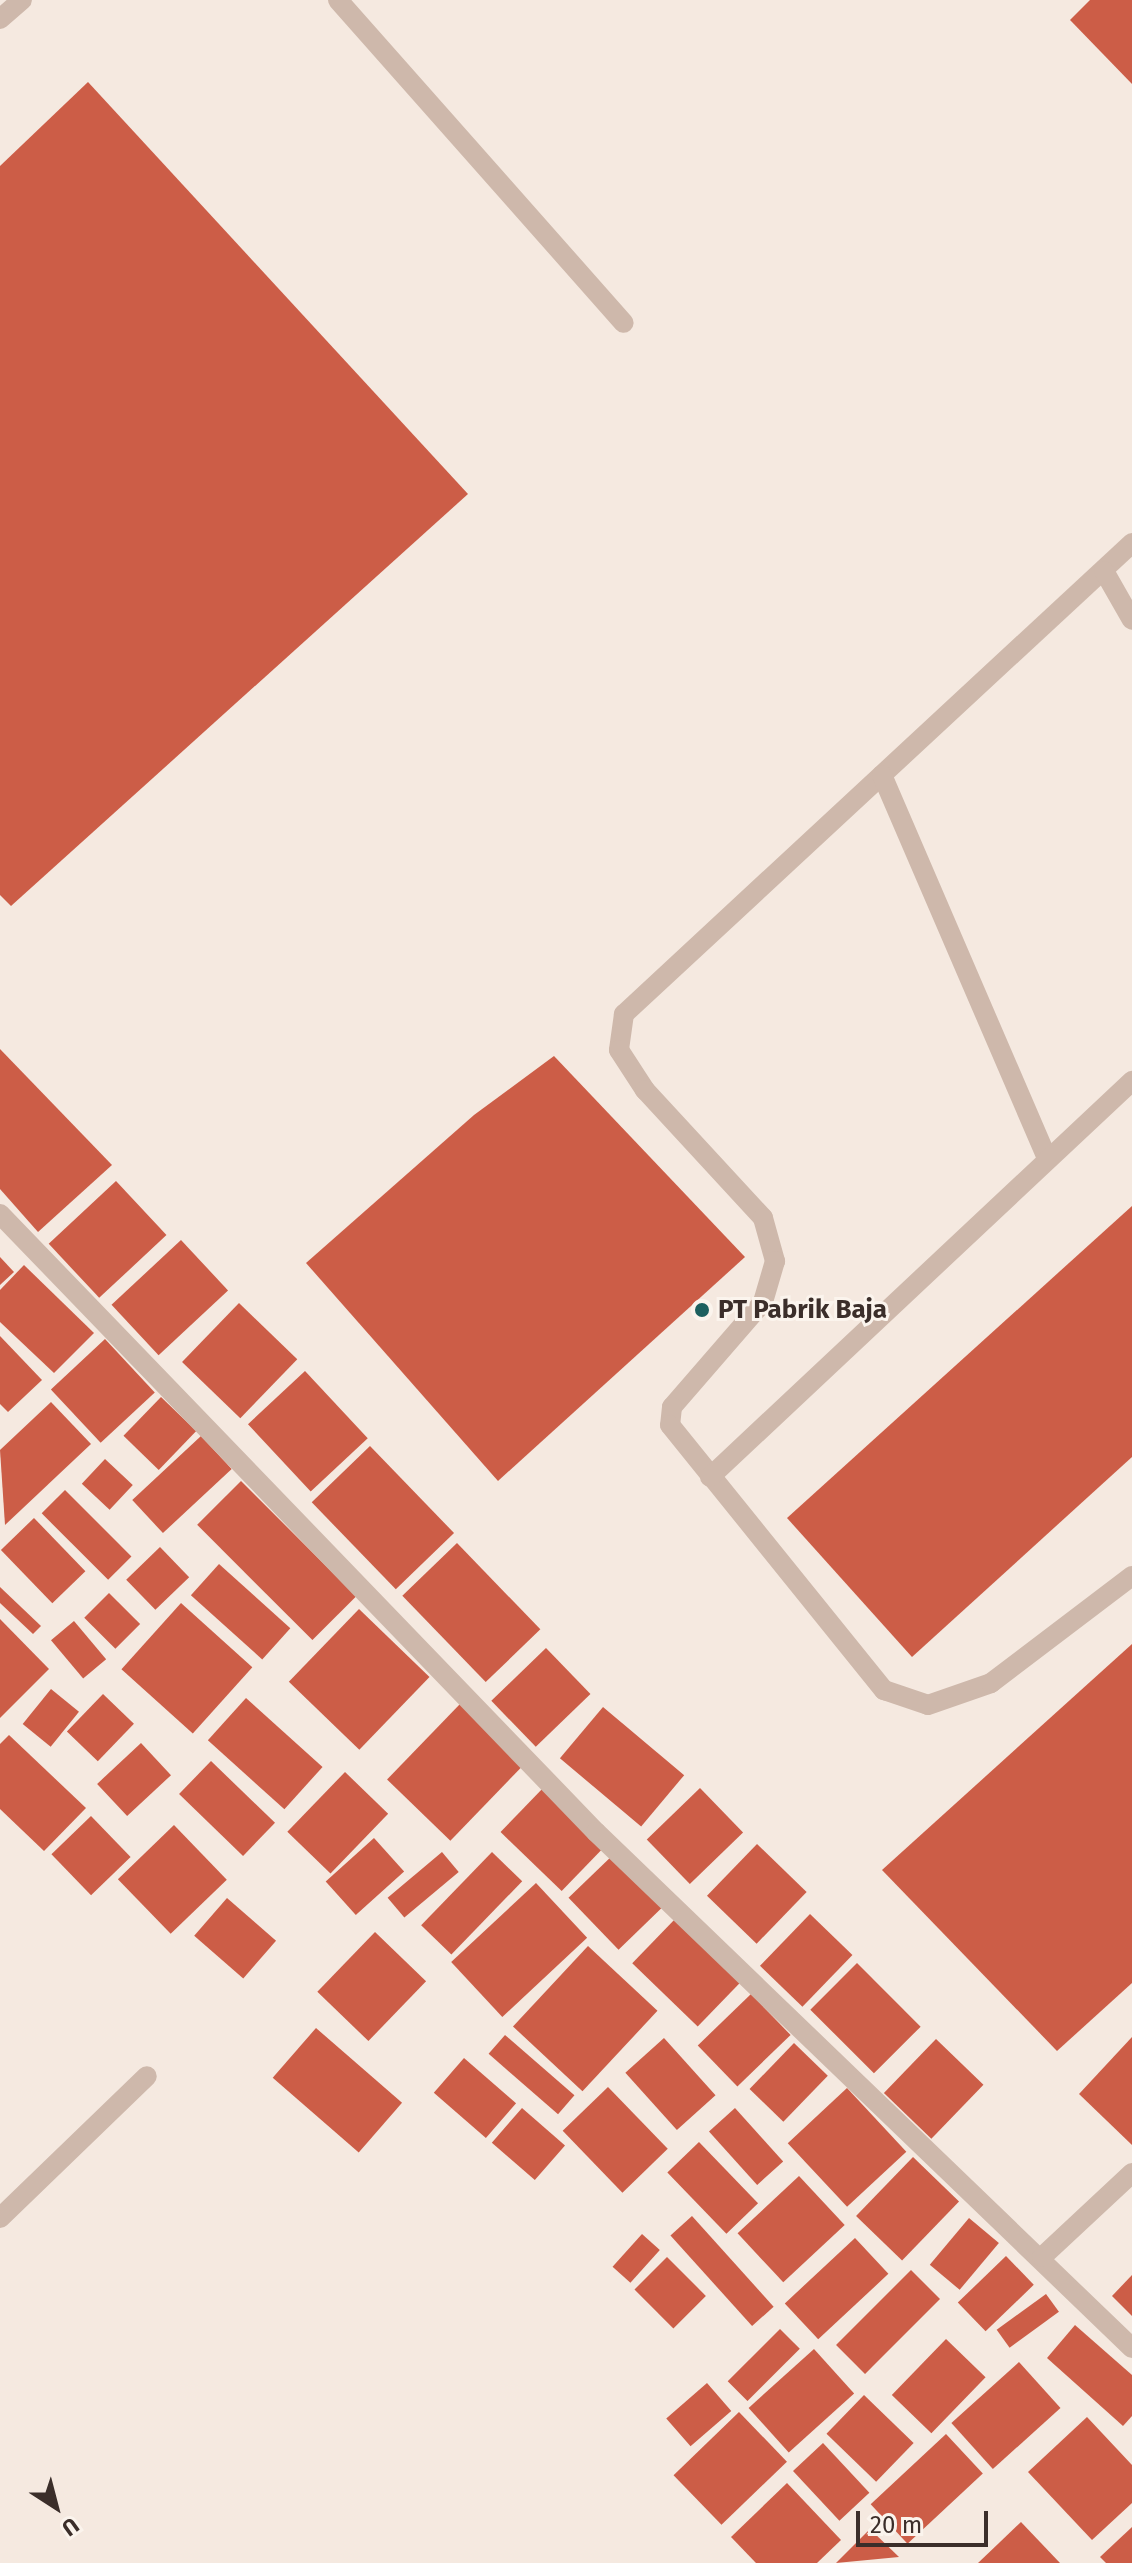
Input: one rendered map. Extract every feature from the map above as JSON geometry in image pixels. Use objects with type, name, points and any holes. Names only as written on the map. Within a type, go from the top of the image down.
[{"type":"street","points":[[0,19],[22,0]]},
{"type":"street","points":[[338,0],[624,323]]},
{"type":"street","points":[[1132,543],[624,1014],[619,1050],[645,1090],[763,1218],[775,1261],[763,1302],[672,1407],[676,1437],[884,1690],[900,1700],[928,1705],[991,1683],[1132,1576]]},
{"type":"street","points":[[1104,571],[1132,620]]},
{"type":"street","points":[[882,775],[1046,1155]]},
{"type":"street","points":[[710,1477],[1046,1155],[1132,1081]]},
{"type":"street","points":[[0,1214],[596,1832],[1042,2257],[1132,2348]]},
{"type":"street","points":[[0,2218],[147,2076]]},
{"type":"street","points":[[1042,2257],[1132,2173]]},
{"type":"building","points":[[1090,0],[1132,0],[1132,84],[1070,20]]},
{"type":"building","points":[[88,82],[468,494],[11,906],[0,895],[0,166]]},
{"type":"building","points":[[0,1049],[112,1165],[38,1232],[0,1189]]},
{"type":"building","points":[[554,1056],[745,1257],[498,1481],[306,1263],[474,1115]]},
{"type":"building","points":[[116,1181],[166,1235],[99,1298],[49,1244]]},
{"type":"building","points":[[1132,1206],[1132,1457],[912,1657],[787,1518]]},
{"type":"building","points":[[181,1240],[228,1290],[159,1355],[112,1305]]},
{"type":"building","points":[[0,1257],[14,1272],[0,1285]]},
{"type":"building","points":[[24,1265],[94,1333],[54,1373],[0,1322],[0,1290]]},
{"type":"building","points":[[239,1303],[297,1359],[240,1418],[182,1362]]},
{"type":"building","points":[[0,1336],[42,1380],[8,1412],[0,1404]]},
{"type":"building","points":[[105,1339],[155,1392],[101,1443],[51,1389]]},
{"type":"building","points":[[305,1371],[368,1438],[311,1491],[248,1424]]},
{"type":"building","points":[[161,1397],[196,1431],[159,1470],[123,1436]]},
{"type":"building","points":[[51,1402],[91,1444],[5,1525],[0,1450]]},
{"type":"building","points":[[201,1436],[232,1469],[163,1533],[132,1500]]},
{"type":"building","points":[[370,1446],[454,1533],[396,1589],[312,1502]]},
{"type":"building","points":[[105,1459],[133,1485],[110,1510],[82,1484]]},
{"type":"building","points":[[241,1481],[356,1596],[312,1640],[197,1525]]},
{"type":"building","points":[[65,1490],[131,1556],[108,1580],[42,1513]]},
{"type":"building","points":[[34,1518],[85,1571],[52,1603],[1,1550]]},
{"type":"building","points":[[457,1543],[540,1629],[486,1682],[402,1596]]},
{"type":"building","points":[[160,1547],[189,1577],[155,1610],[126,1580]]},
{"type":"building","points":[[219,1564],[290,1628],[262,1659],[191,1595]]},
{"type":"building","points":[[0,1587],[41,1626],[33,1634],[0,1603]]},
{"type":"building","points":[[109,1593],[140,1624],[115,1649],[84,1618]]},
{"type":"building","points":[[181,1603],[252,1667],[193,1733],[121,1669]]},
{"type":"building","points":[[359,1609],[429,1677],[359,1750],[289,1682]]},
{"type":"building","points":[[0,1619],[49,1669],[0,1718]]},
{"type":"building","points":[[74,1621],[106,1659],[83,1679],[51,1640]]},
{"type":"building","points":[[1132,1644],[1132,1983],[1057,2051],[882,1870]]},
{"type":"building","points":[[546,1648],[590,1694],[536,1747],[491,1701]]},
{"type":"building","points":[[51,1689],[79,1712],[51,1747],[23,1724]]},
{"type":"building","points":[[103,1694],[134,1724],[98,1761],[67,1731]]},
{"type":"building","points":[[246,1698],[323,1767],[284,1809],[208,1740]]},
{"type":"building","points":[[460,1704],[523,1765],[450,1841],[387,1780]]},
{"type":"building","points":[[603,1707],[684,1775],[641,1826],[560,1758]]},
{"type":"building","points":[[9,1735],[86,1808],[44,1851],[0,1809],[0,1744]]},
{"type":"building","points":[[141,1743],[171,1775],[127,1816],[97,1784]]},
{"type":"building","points":[[211,1761],[275,1823],[243,1856],[179,1794]]},
{"type":"building","points":[[345,1772],[388,1814],[331,1873],[287,1832]]},
{"type":"building","points":[[545,1786],[606,1845],[562,1891],[501,1832]]},
{"type":"building","points":[[700,1788],[743,1833],[690,1884],[647,1839]]},
{"type":"building","points":[[91,1816],[131,1857],[91,1895],[51,1854]]},
{"type":"building","points":[[174,1825],[227,1880],[171,1934],[118,1879]]},
{"type":"building","points":[[374,1838],[404,1871],[356,1915],[326,1881]]},
{"type":"building","points":[[757,1844],[807,1892],[757,1944],[707,1896]]},
{"type":"building","points":[[442,1852],[459,1872],[404,1918],[388,1898]]},
{"type":"building","points":[[492,1852],[522,1881],[451,1955],[421,1925]]},
{"type":"building","points":[[616,1852],[666,1904],[619,1950],[569,1898]]},
{"type":"building","points":[[536,1883],[587,1938],[502,2017],[451,1962]]},
{"type":"building","points":[[227,1898],[276,1941],[243,1978],[194,1936]]},
{"type":"building","points":[[810,1914],[852,1955],[802,2007],[760,1966]]},
{"type":"building","points":[[676,1918],[741,1981],[698,2027],[632,1963]]},
{"type":"building","points":[[375,1932],[426,1981],[368,2041],[317,1992]]},
{"type":"building","points":[[588,1946],[657,2011],[582,2091],[513,2026]]},
{"type":"building","points":[[857,1963],[921,2027],[874,2073],[810,2010]]},
{"type":"building","points":[[751,1994],[791,2035],[737,2086],[698,2045]]},
{"type":"building","points":[[316,2028],[402,2103],[359,2153],[273,2078]]},
{"type":"building","points":[[505,2035],[574,2095],[558,2114],[489,2054]]},
{"type":"building","points":[[1132,2037],[1132,2145],[1079,2094]]},
{"type":"building","points":[[664,2038],[716,2095],[677,2130],[625,2073]]},
{"type":"building","points":[[936,2039],[983,2085],[931,2139],[884,2093]]},
{"type":"building","points":[[794,2043],[828,2076],[783,2122],[750,2089]]},
{"type":"building","points":[[464,2058],[516,2103],[486,2138],[434,2093]]},
{"type":"building","points":[[608,2087],[668,2149],[622,2193],[563,2131]]},
{"type":"building","points":[[847,2088],[906,2152],[847,2207],[788,2143]]},
{"type":"building","points":[[522,2108],[565,2145],[535,2180],[492,2143]]},
{"type":"building","points":[[735,2108],[783,2162],[757,2185],[709,2131]]},
{"type":"building","points":[[699,2142],[758,2203],[726,2234],[667,2173]]},
{"type":"building","points":[[913,2157],[959,2201],[902,2260],[856,2216]]},
{"type":"building","points":[[799,2176],[845,2225],[783,2282],[738,2233]]},
{"type":"building","points":[[692,2216],[774,2307],[752,2326],[670,2235]]},
{"type":"building","points":[[969,2218],[999,2243],[960,2290],[930,2265]]},
{"type":"building","points":[[642,2234],[660,2250],[630,2283],[613,2267]]},
{"type":"building","points":[[855,2238],[888,2274],[818,2339],[785,2303]]},
{"type":"building","points":[[1006,2256],[1034,2285],[986,2331],[958,2303]]},
{"type":"building","points":[[667,2257],[706,2296],[673,2328],[634,2290]]},
{"type":"building","points":[[911,2270],[940,2299],[865,2374],[836,2345]]},
{"type":"building","points":[[1132,2275],[1132,2316],[1112,2296]]},
{"type":"building","points":[[1046,2294],[1059,2312],[1010,2348],[997,2330]]},
{"type":"building","points":[[1075,2325],[1132,2375],[1132,2416],[1123,2426],[1047,2358]]},
{"type":"building","points":[[780,2329],[800,2349],[747,2401],[728,2381]]},
{"type":"building","points":[[946,2339],[986,2377],[931,2433],[892,2395]]},
{"type":"building","points":[[814,2349],[854,2394],[789,2452],[749,2408]]},
{"type":"building","points":[[1019,2362],[1060,2408],[993,2469],[951,2423]]},
{"type":"building","points":[[707,2383],[731,2411],[691,2446],[666,2418]]},
{"type":"building","points":[[864,2395],[914,2443],[876,2482],[826,2434]]},
{"type":"building","points":[[739,2412],[787,2462],[721,2525],[674,2475]]},
{"type":"building","points":[[1087,2417],[1132,2465],[1132,2503],[1092,2540],[1028,2472]]},
{"type":"building","points":[[946,2434],[983,2473],[907,2544],[871,2504]]},
{"type":"building","points":[[823,2443],[869,2493],[839,2521],[793,2471]]},
{"type":"building","points":[[787,2483],[841,2540],[817,2563],[756,2563],[731,2537]]},
{"type":"building","points":[[1021,2522],[1060,2563],[978,2563]]},
{"type":"building","points":[[1132,2527],[1132,2563],[1106,2563],[1100,2557]]},
{"type":"building","points":[[870,2529],[899,2557],[836,2563]]},
{"type":"place","name":"PT Pabrik Baja","points":[[702,1310]]}]
